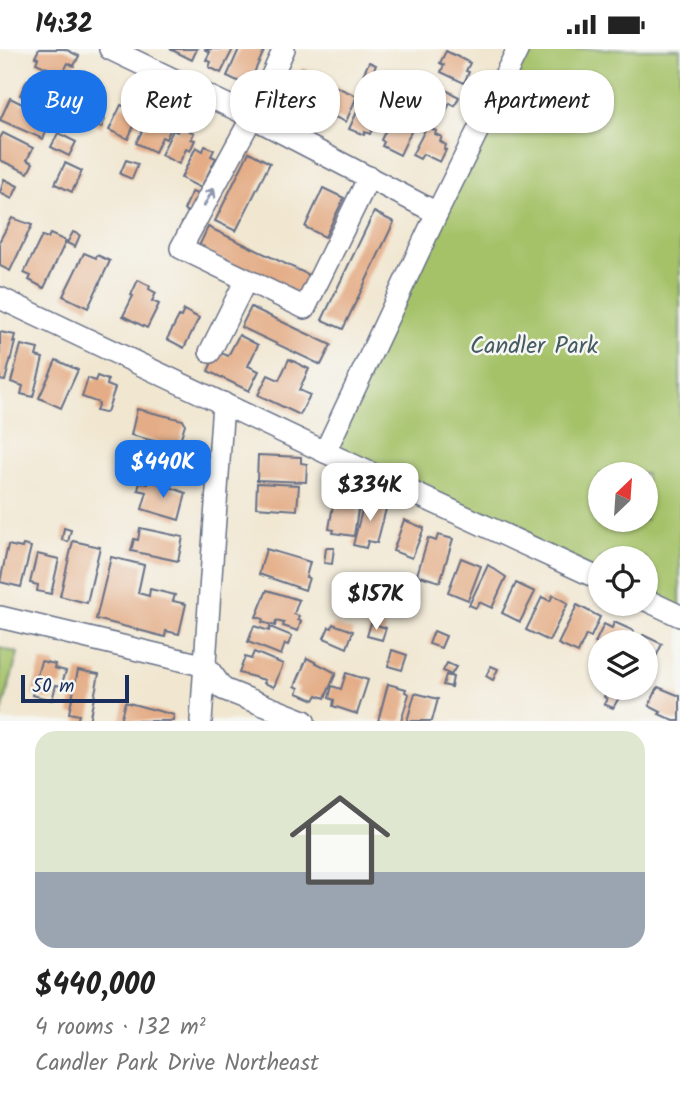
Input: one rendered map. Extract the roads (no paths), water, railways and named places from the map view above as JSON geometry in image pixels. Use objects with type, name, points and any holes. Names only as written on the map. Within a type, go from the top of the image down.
[{"type":"street","points":[[274,70],[284,49]]},
{"type":"street","points":[[325,452],[518,49]]},
{"type":"street","points":[[119,51],[230,106]]},
{"type":"street","points":[[244,133],[181,248],[305,308],[369,177]]},
{"type":"street","points":[[284,133],[438,213]]},
{"type":"street","points":[[210,352],[246,280]]},
{"type":"street","points":[[0,298],[588,573]]},
{"type":"street","points":[[201,721],[223,403]]},
{"type":"street","points":[[658,606],[680,616]]},
{"type":"street","points":[[0,617],[206,666],[223,689],[304,721]]},
{"type":"park label","name":"Candler Park","points":[[534,345]]}]
